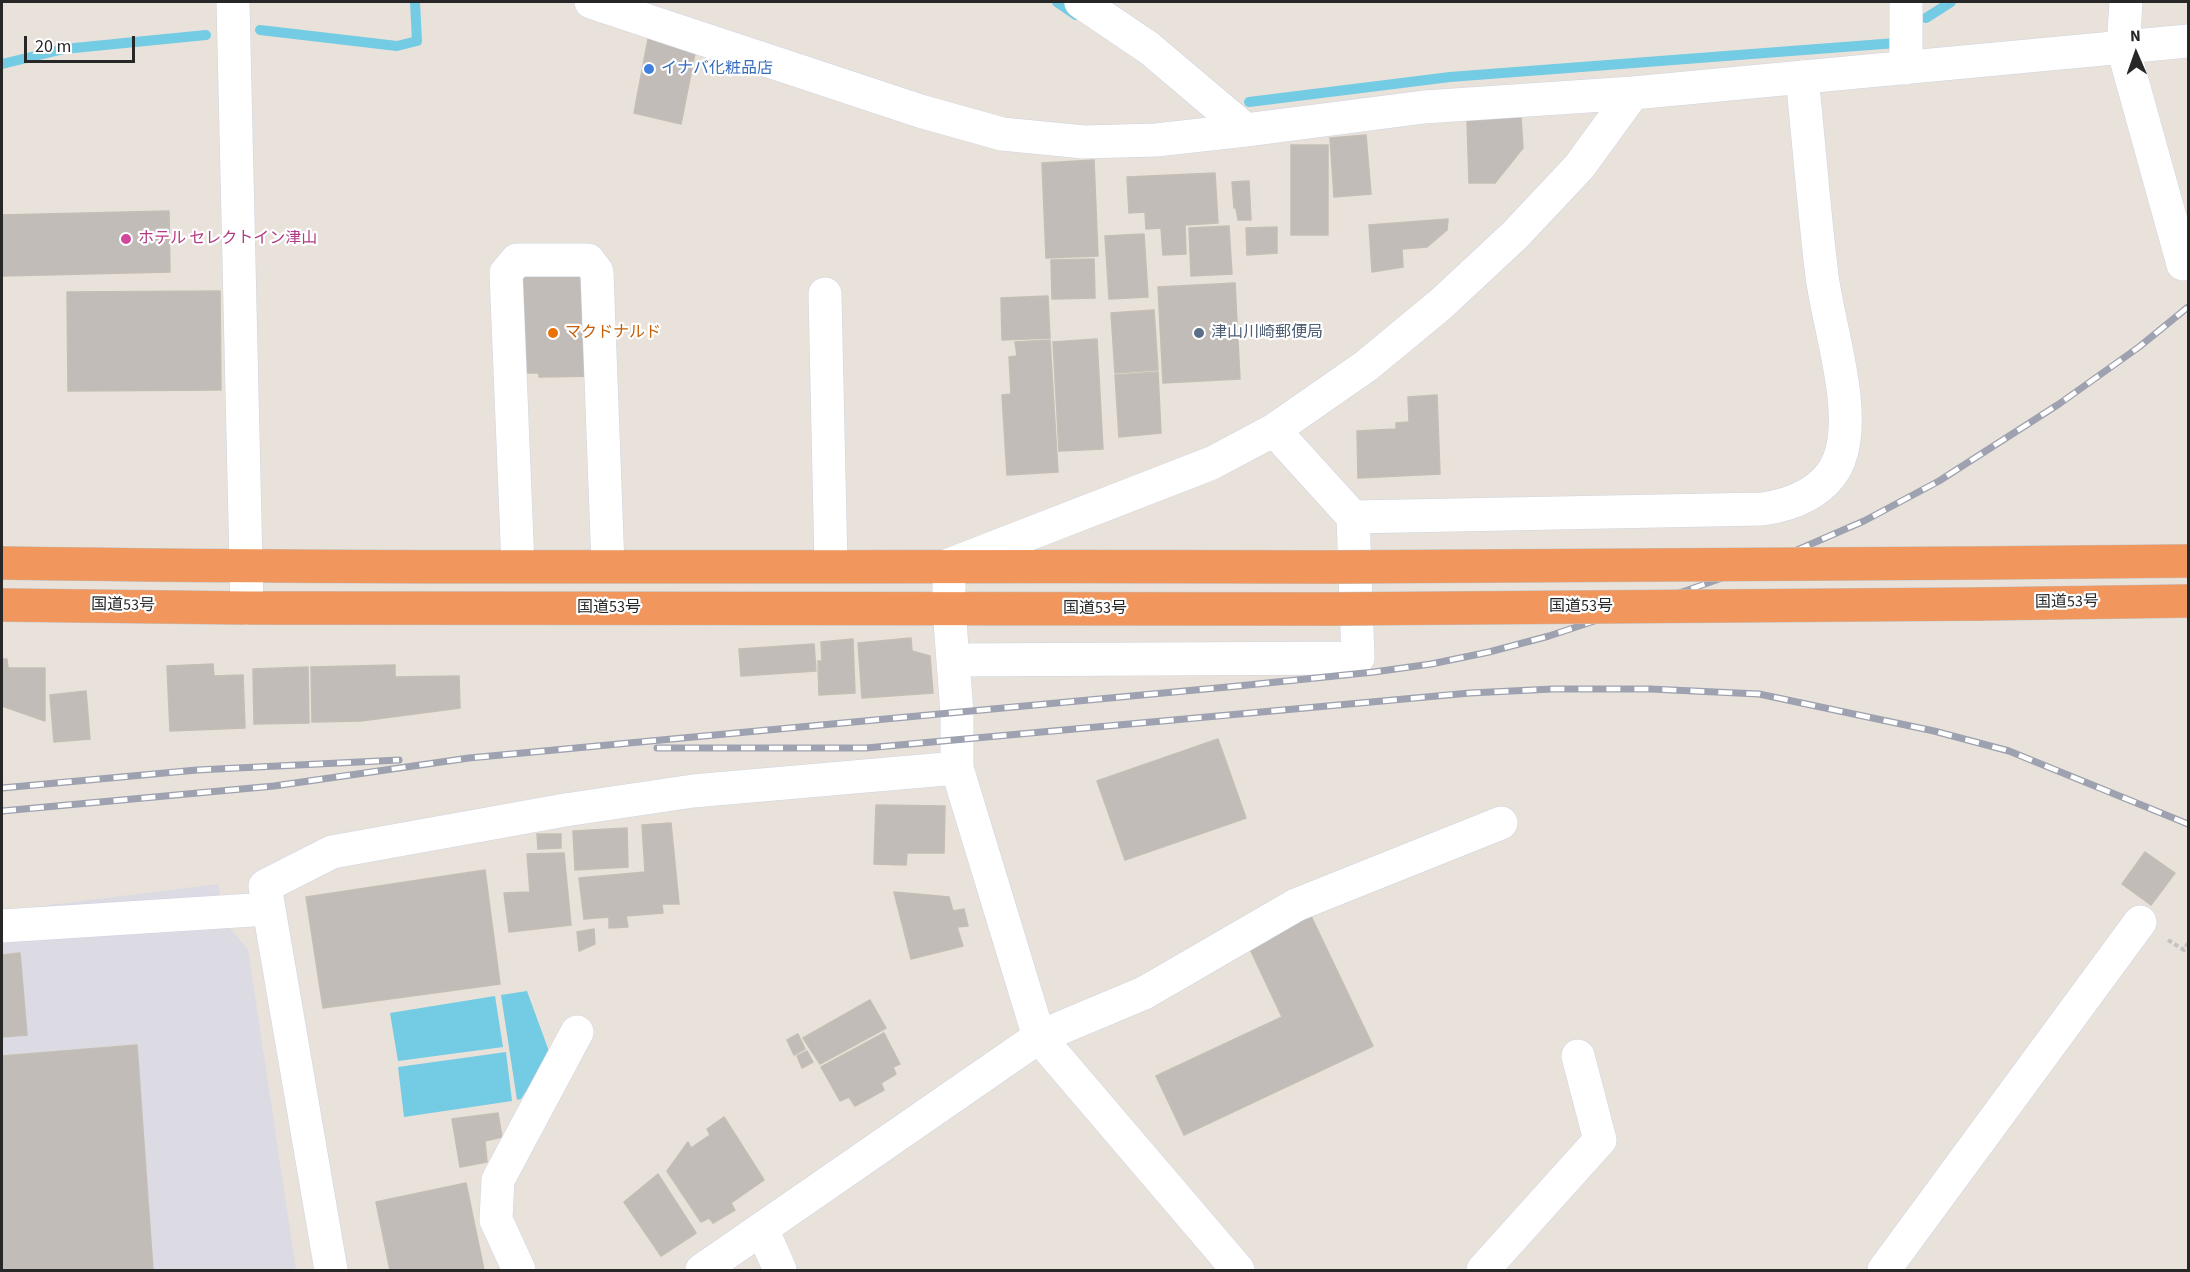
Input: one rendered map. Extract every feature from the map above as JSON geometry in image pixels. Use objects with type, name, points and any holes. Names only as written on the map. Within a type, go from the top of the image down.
[{"type":"highway","points":[[2,563],[246,567],[1331,567],[2188,561]]},
{"type":"highway","name":"国道53号","points":[[2,605],[247,608],[1329,609],[2188,601]]},
{"type":"street","points":[[233,2],[247,608]]},
{"type":"street","points":[[591,2],[920,111],[1002,134],[1084,142],[1156,140],[1424,107],[1633,93],[2188,41]]},
{"type":"street","points":[[1081,2],[1149,48],[1246,130]]},
{"type":"street","points":[[1906,2],[1906,68]]},
{"type":"street","points":[[2126,2],[2123,48],[2183,264]]},
{"type":"street","points":[[1353,516],[1762,509],[1777,507],[1801,498],[1820,486],[1834,470],[1842,452],[1846,433],[1846,411],[1822,277],[1802,77]]},
{"type":"street","points":[[1238,1270],[1039,1037],[957,768],[957,713],[949,609],[949,566],[1212,463],[1274,430],[1366,366],[1441,304],[1507,243],[1579,167],[1633,93]]},
{"type":"street","points":[[518,567],[506,273],[517,260],[588,260],[597,272],[608,566]]},
{"type":"street","points":[[825,294],[831,566]]},
{"type":"street","points":[[953,660],[1358,658],[1353,516],[1274,430]]},
{"type":"street","points":[[331,1270],[264,886],[332,852],[565,810],[693,791],[957,768]]},
{"type":"street","points":[[702,1270],[1039,1037],[1144,993],[1296,905],[1501,823]]},
{"type":"street","points":[[2,926],[268,909]]},
{"type":"street","points":[[1884,1270],[2140,922]]},
{"type":"street","points":[[519,1270],[496,1220],[498,1180],[577,1032]]},
{"type":"street","points":[[1483,1270],[1600,1140],[1578,1056]]},
{"type":"street","points":[[762,1229],[780,1270]]},
{"type":"shaded area","points":[[218,884],[226,924],[248,949],[296,1270],[2,1270],[2,911]]},
{"type":"water","points":[[527,991],[550,1054],[521,1099],[517,1100],[501,995]]},
{"type":"water","points":[[495,996],[503,1047],[398,1061],[390,1013]]},
{"type":"water","points":[[506,1052],[512,1101],[404,1117],[398,1067]]},
{"type":"building","points":[[648,39],[695,53],[681,124],[634,113]]},
{"type":"building","points":[[1521,117],[1523,148],[1495,183],[1469,183],[1467,121]]},
{"type":"building","points":[[1366,135],[1371,194],[1334,197],[1330,138]]},
{"type":"building","points":[[1291,145],[1328,145],[1328,235],[1291,235]]},
{"type":"building","points":[[1094,160],[1098,256],[1046,258],[1042,163]]},
{"type":"building","points":[[1215,173],[1218,223],[1185,225],[1186,254],[1163,255],[1161,228],[1146,229],[1145,212],[1129,213],[1127,177]]},
{"type":"building","points":[[1249,181],[1251,220],[1238,220],[1236,208],[1234,208],[1232,182]]},
{"type":"building","points":[[169,211],[170,272],[2,276],[2,215]]},
{"type":"building","points":[[1448,219],[1447,230],[1427,247],[1402,249],[1403,267],[1372,272],[1369,225]]},
{"type":"building","points":[[1229,226],[1232,274],[1191,276],[1189,228]]},
{"type":"building","points":[[1277,227],[1277,253],[1247,255],[1246,228]]},
{"type":"building","points":[[1144,234],[1148,297],[1109,299],[1105,236]]},
{"type":"building","points":[[1094,259],[1095,298],[1052,299],[1051,260]]},
{"type":"building","points":[[588,275],[597,376],[539,377],[539,373],[520,373],[518,276]]},
{"type":"building","points":[[1235,283],[1240,379],[1163,383],[1158,287]]},
{"type":"building","points":[[220,291],[221,390],[68,391],[67,292]]},
{"type":"building","points":[[1048,296],[1050,338],[1002,340],[1001,298]]},
{"type":"building","points":[[1154,310],[1158,370],[1115,373],[1111,313]]},
{"type":"building","points":[[1097,339],[1103,449],[1059,451],[1053,342]]},
{"type":"building","points":[[1050,340],[1058,472],[1007,475],[1002,395],[1011,394],[1009,357],[1017,356],[1015,342]]},
{"type":"building","points":[[1158,372],[1161,433],[1119,437],[1115,375]]},
{"type":"building","points":[[1437,395],[1440,474],[1358,478],[1357,431],[1396,429],[1396,423],[1409,422],[1408,397]]},
{"type":"building","points":[[911,638],[912,651],[930,656],[933,693],[862,698],[858,643]]},
{"type":"building","points":[[853,639],[855,693],[819,695],[818,661],[822,661],[821,642]]},
{"type":"building","points":[[814,644],[816,671],[741,676],[739,649]]},
{"type":"building","points":[[2,659],[7,659],[8,668],[45,668],[45,721],[2,706]]},
{"type":"building","points":[[213,664],[214,676],[243,675],[245,728],[170,731],[167,666]]},
{"type":"building","points":[[395,665],[395,677],[459,676],[460,708],[361,721],[312,722],[311,667]]},
{"type":"building","points":[[308,667],[309,723],[254,724],[253,669]]},
{"type":"building","points":[[86,691],[90,739],[54,742],[50,695]]},
{"type":"building","points":[[1218,739],[1246,818],[1125,860],[1097,781]]},
{"type":"building","points":[[876,805],[945,806],[944,853],[907,853],[906,865],[874,864]]},
{"type":"building","points":[[671,823],[679,904],[662,904],[663,913],[626,916],[628,927],[609,928],[609,917],[584,919],[579,878],[645,872],[642,825]]},
{"type":"building","points":[[627,828],[628,867],[575,870],[573,831]]},
{"type":"building","points":[[537,834],[561,834],[561,848],[538,849]]},
{"type":"building","points":[[2145,852],[2175,873],[2151,905],[2122,884]]},
{"type":"building","points":[[564,853],[571,925],[509,932],[504,893],[530,892],[527,854]]},
{"type":"building","points":[[485,870],[500,984],[323,1008],[306,897]]},
{"type":"building","points":[[894,892],[949,897],[953,911],[964,909],[968,926],[957,927],[963,946],[911,959]]},
{"type":"building","points":[[1311,916],[1373,1046],[1184,1135],[1156,1076],[1282,1017],[1248,945]]},
{"type":"building","points":[[594,929],[595,944],[579,951],[577,932]]},
{"type":"building","points":[[20,953],[27,1035],[2,1037],[2,955]]},
{"type":"building","points":[[870,1000],[886,1028],[820,1064],[803,1038]]},
{"type":"building","points":[[884,1033],[900,1064],[893,1067],[896,1074],[881,1083],[884,1090],[855,1106],[849,1097],[840,1101],[821,1067]]},
{"type":"building","points":[[798,1034],[805,1049],[794,1055],[787,1040]]},
{"type":"building","points":[[137,1045],[153,1270],[2,1270],[2,1056]]},
{"type":"building","points":[[807,1051],[813,1062],[802,1068],[797,1056]]},
{"type":"building","points":[[498,1113],[502,1137],[485,1141],[487,1162],[460,1167],[452,1119]]},
{"type":"building","points":[[724,1117],[764,1180],[731,1203],[735,1210],[713,1223],[709,1218],[701,1222],[667,1171],[688,1142],[691,1148],[710,1135],[707,1129]]},
{"type":"building","points":[[658,1174],[696,1233],[661,1256],[624,1202]]},
{"type":"building","points":[[466,1183],[484,1270],[390,1270],[376,1202]]},
{"type":"waterway","points":[[260,30],[397,46],[417,41],[415,2]]},
{"type":"waterway","points":[[1057,2],[1076,15]]},
{"type":"waterway","points":[[1926,18],[1951,2]]},
{"type":"waterway","points":[[2,64],[64,49],[206,35]]},
{"type":"waterway","points":[[1249,102],[1450,77],[1896,43],[1896,37]]},
{"type":"railway","points":[[2,811],[274,786],[469,758],[1374,672],[1431,664],[1489,652],[1549,636],[1688,590],[1781,557],[1864,521],[1939,481],[2059,404],[2139,347],[2188,307]]},
{"type":"railway","points":[[657,748],[866,748],[1470,693],[1553,689],[1650,689],[1759,694],[1934,731],[2009,751],[2188,824]]},
{"type":"railway","points":[[2,788],[197,770],[399,760]]},
{"type":"place","name":"イナバ化粧品店","points":[[649,69]]},
{"type":"place","name":"ホテル セレクトイン津山","points":[[126,239]]},
{"type":"place","name":"マクドナルド","points":[[553,333]]},
{"type":"place","name":"津山川崎郵便局","points":[[1199,333]]}]
